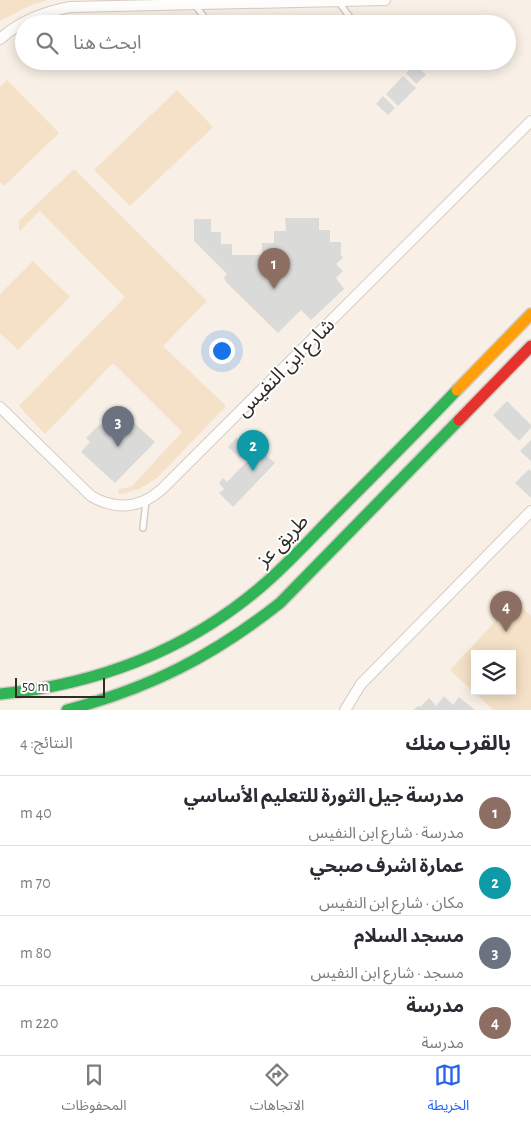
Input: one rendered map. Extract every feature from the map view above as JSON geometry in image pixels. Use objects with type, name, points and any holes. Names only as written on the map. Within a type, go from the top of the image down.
[{"type":"street","points":[[45,15],[54,10],[70,7],[385,0]]},
{"type":"street","points":[[0,39],[15,28]]},
{"type":"street","name":"شارع ابن النفيس","points":[[0,407],[91,496],[118,506],[128,506],[146,501],[161,490],[531,121]]},
{"type":"street","name":"طريق عز","points":[[0,694],[57,686],[106,673],[161,652],[195,634],[235,608],[258,590],[375,474],[531,314]]},
{"type":"street","points":[[67,710],[111,698],[148,685],[195,662],[239,635],[280,603],[528,352],[506,340]]},
{"type":"street","points":[[375,474],[392,488]]},
{"type":"street","points":[[344,710],[361,684],[531,511]]},
{"type":"lane","points":[[338,1],[348,15]]},
{"type":"lane","points":[[193,4],[203,15]]},
{"type":"lane","points":[[142,528],[146,501]]},
{"type":"shaded area","points":[[0,0],[47,0],[29,6],[0,21]]},
{"type":"shaded area","points":[[7,80],[59,133],[4,186],[0,182],[0,87]]},
{"type":"shaded area","points":[[177,90],[213,127],[130,206],[94,170]]},
{"type":"shaded area","points":[[74,169],[207,301],[163,346],[226,406],[157,478],[139,489],[122,494],[118,493],[119,489],[131,487],[182,432],[113,363],[45,434],[19,406],[125,297],[40,211],[19,232],[19,221]]},
{"type":"shaded area","points":[[33,261],[70,297],[18,350],[0,333],[0,294]]},
{"type":"shaded area","points":[[515,600],[531,616],[531,710],[493,710],[477,695],[516,695],[516,650],[471,650],[471,690],[450,670]]},
{"type":"building","points":[[409,70],[421,70],[426,75],[416,84],[406,73]]},
{"type":"building","points":[[403,76],[416,88],[398,106],[386,94]]},
{"type":"building","points":[[383,96],[395,108],[388,115],[376,104]]},
{"type":"building","points":[[285,218],[319,218],[319,230],[330,230],[330,242],[341,242],[341,255],[343,258],[336,264],[343,271],[336,278],[344,289],[311,320],[301,310],[278,333],[226,282],[224,277],[227,274],[194,241],[194,219],[211,219],[211,232],[221,232],[221,244],[232,244],[232,255],[262,255],[262,243],[274,243],[274,231],[286,231]]},
{"type":"building","points":[[507,401],[531,425],[531,428],[519,441],[493,415]]},
{"type":"building","points":[[120,410],[155,442],[115,483],[81,452],[90,442],[86,438],[100,424],[104,428]]},
{"type":"building","points":[[237,437],[238,440],[241,437],[256,454],[260,450],[275,463],[233,507],[219,493],[224,489],[219,483],[223,478],[227,482],[249,459],[244,453],[240,458],[228,447]]},
{"type":"building","points":[[531,440],[531,461],[520,451]]},
{"type":"building","points":[[529,469],[531,471],[531,498],[515,483]]},
{"type":"building","points":[[444,696],[453,705],[459,697],[475,710],[413,710],[418,706],[420,707],[429,698],[436,706]]},
{"type":"traffic: fast","points":[[0,694],[37,689],[106,673],[140,661],[203,629],[233,609],[282,568],[457,390]]},
{"type":"traffic: fast","points":[[67,710],[126,691],[180,668],[255,622],[280,603],[459,420]]},
{"type":"traffic: slow","points":[[457,390],[531,314]]},
{"type":"traffic: jam","points":[[459,420],[531,346]]},
{"type":"place","name":"مدرسة جيل الثورة للتعليم الأساسي","points":[[274,289]]},
{"type":"place","name":"مسجد السلام","points":[[118,447]]},
{"type":"place","name":"عمارة اشرف صبحي","points":[[253,471]]},
{"type":"place","name":"مدرسة","points":[[506,632]]}]
